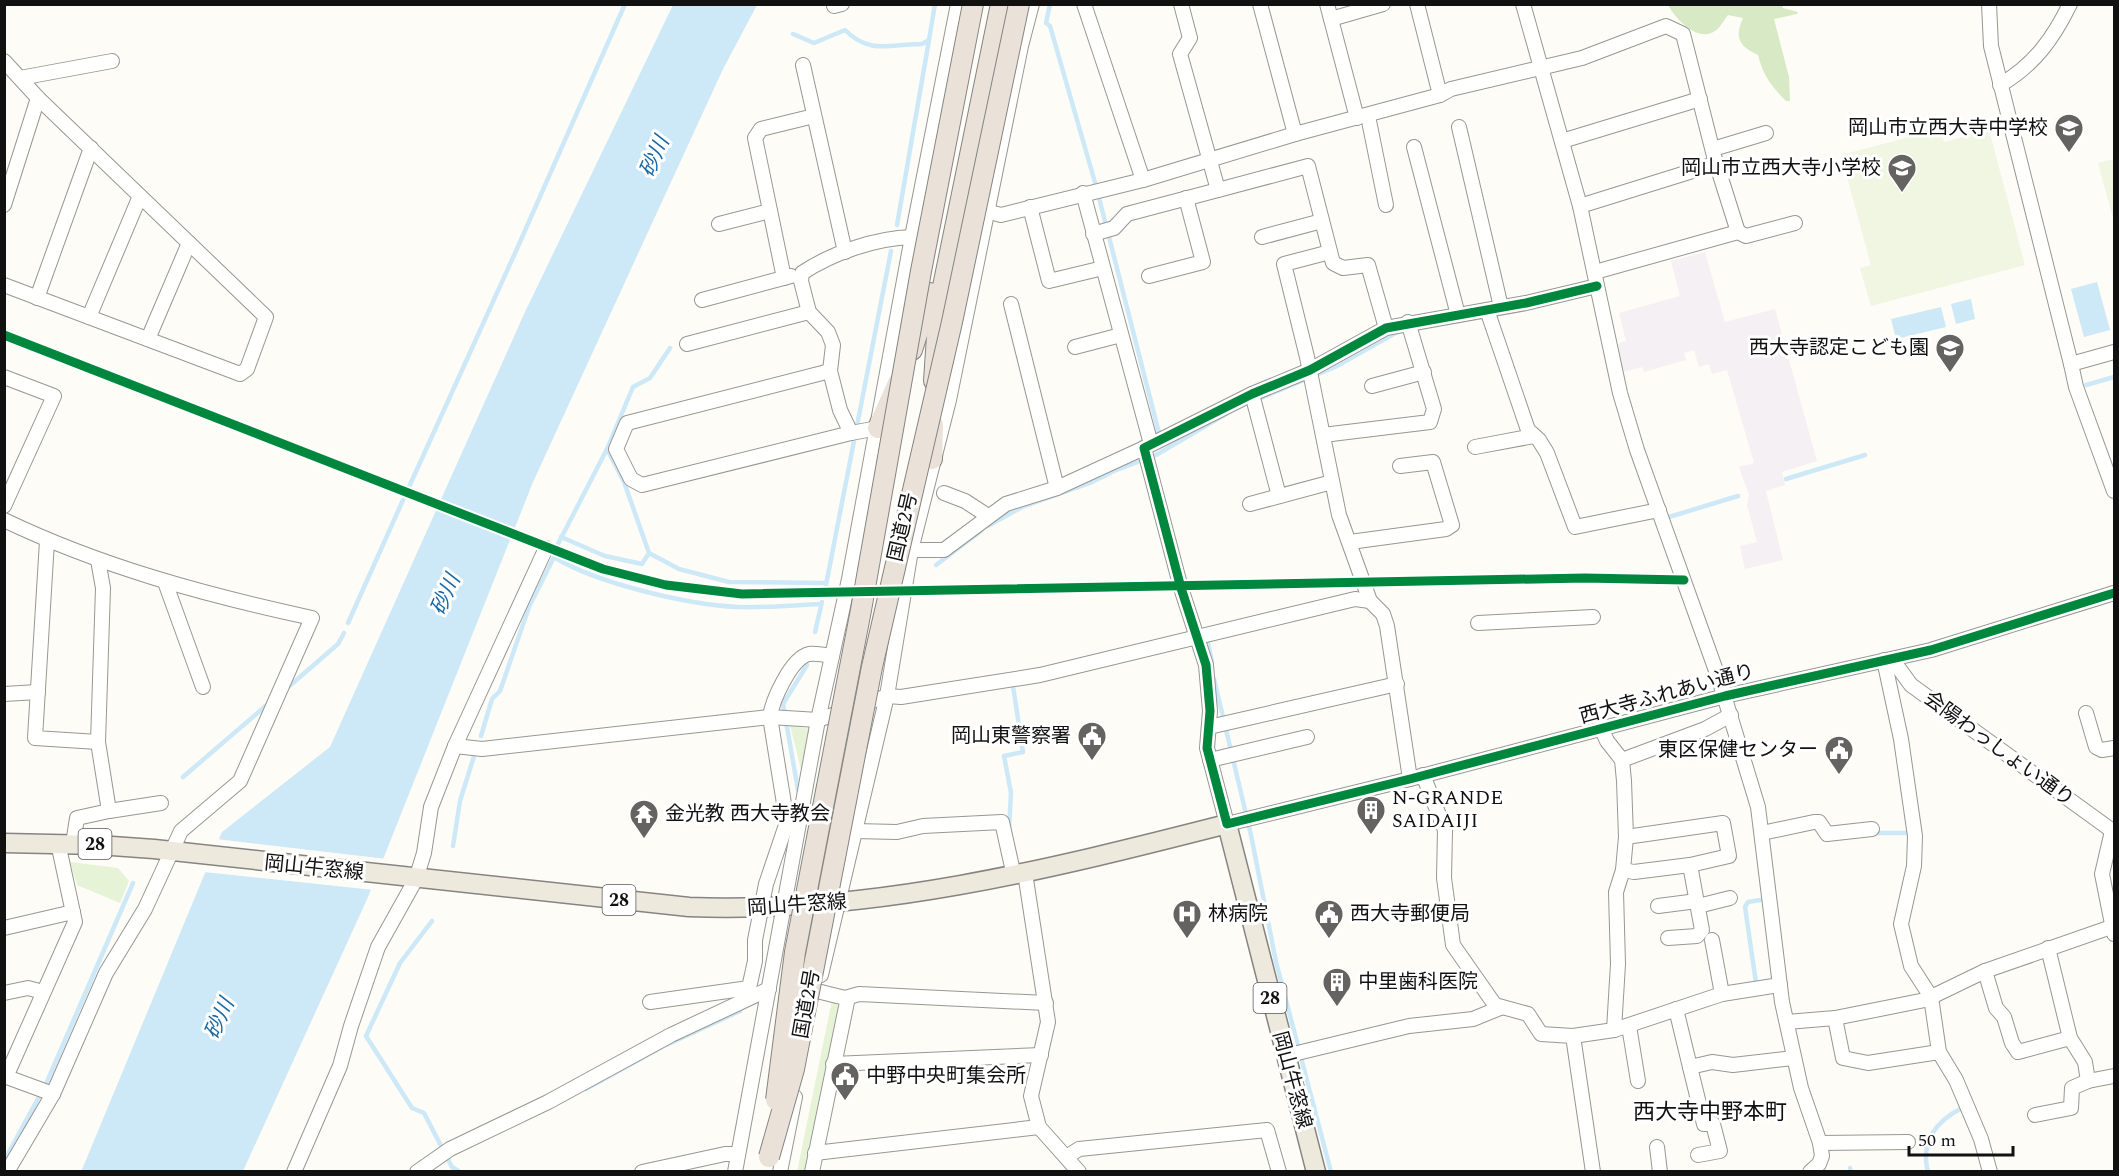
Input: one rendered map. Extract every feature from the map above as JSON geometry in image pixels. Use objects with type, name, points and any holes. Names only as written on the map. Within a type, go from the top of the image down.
[{"type":"highway","name":"国道2号","points":[[772,1167],[795,952],[861,610],[921,271],[973,4]]},
{"type":"highway","points":[[932,459],[935,338],[976,93],[988,4]]},
{"type":"highway","points":[[878,428],[918,336],[928,305],[976,93],[1001,4]]},
{"type":"highway","name":"国道2号","points":[[772,1167],[794,1069],[872,667],[952,322],[1019,4]]},
{"type":"main road","name":"岡山牛窓線","points":[[4,843],[66,843],[179,852],[688,907],[762,909],[840,902],[1020,874],[1240,821],[1295,1054],[1316,1172]]},
{"type":"street","points":[[735,1172],[818,720],[878,428],[912,237],[958,4]]},
{"type":"street","points":[[772,1167],[840,902],[887,696],[911,550],[932,459],[949,400],[986,211],[1032,4]]},
{"type":"street","points":[[1084,4],[1143,180]]},
{"type":"street","points":[[1181,4],[1190,38],[1180,54],[1218,190]]},
{"type":"street","points":[[1260,4],[1294,134]]},
{"type":"street","points":[[1327,4],[1386,205]]},
{"type":"street","points":[[1331,19],[1383,4]]},
{"type":"street","points":[[1417,4],[1440,95]]},
{"type":"street","points":[[1523,4],[1580,206],[1620,393],[1725,696],[1758,807],[1780,985],[1793,1058],[1820,1143],[1819,1164],[1810,1172]]},
{"type":"street","points":[[1989,4],[1991,46],[2076,387],[2115,492]]},
{"type":"street","points":[[2000,84],[2025,66],[2051,40],[2070,4]]},
{"type":"street","points":[[986,211],[1001,215],[1092,190],[1143,180],[1294,134],[1440,95],[1451,89],[1582,58],[1666,26],[1683,34],[1713,149],[1738,232]]},
{"type":"street","points":[[4,61],[38,98],[266,317],[247,369],[240,374],[4,285]]},
{"type":"street","points":[[20,78],[112,61]]},
{"type":"street","points":[[803,65],[845,252]]},
{"type":"street","points":[[4,205],[38,98]]},
{"type":"street","points":[[1562,141],[1700,99]]},
{"type":"street","points":[[784,278],[755,138],[761,129],[814,116]]},
{"type":"street","points":[[1459,127],[1501,307]]},
{"type":"street","points":[[1713,149],[1766,133]]},
{"type":"street","points":[[1414,147],[1458,315]]},
{"type":"street","points":[[37,298],[91,148]]},
{"type":"street","points":[[1580,206],[1718,163]]},
{"type":"street","points":[[1093,234],[1114,228],[1127,214],[1308,166],[1333,263],[1343,268],[1368,265],[1386,328]]},
{"type":"street","points":[[1092,190],[1093,234],[1152,448],[1181,588],[1206,665],[1218,724],[1207,748],[1210,760],[1240,821]]},
{"type":"street","points":[[89,317],[140,196]]},
{"type":"street","points":[[1149,276],[1203,262],[1186,198]]},
{"type":"street","points":[[1030,207],[1049,280],[1102,268]]},
{"type":"street","points":[[719,224],[770,211]]},
{"type":"street","points":[[1262,237],[1322,221]]},
{"type":"street","points":[[911,550],[944,550],[1006,504],[1057,488],[1152,448],[1253,399],[1311,375],[1386,328],[1410,326],[1501,307],[1596,279],[1738,232],[1746,236],[1795,223]]},
{"type":"street","points":[[702,300],[802,273],[845,252],[897,237],[912,237]]},
{"type":"street","points":[[148,339],[189,243]]},
{"type":"street","points":[[1330,252],[1284,264],[1311,375],[1340,514],[1370,601],[1383,614],[1387,626],[1410,779]]},
{"type":"street","points":[[802,273],[801,281],[809,312],[828,332],[832,345],[830,371],[840,410],[853,433]]},
{"type":"street","points":[[1011,304],[1057,488]]},
{"type":"street","points":[[1487,310],[1528,430],[1547,453],[1575,527],[1659,510]]},
{"type":"street","points":[[687,344],[809,312]]},
{"type":"street","points":[[1323,435],[1430,422],[1434,409],[1410,326]]},
{"type":"street","points":[[1075,347],[1121,335]]},
{"type":"street","points":[[2071,364],[2115,352]]},
{"type":"street","points":[[830,371],[627,423],[616,449],[631,479],[642,485],[878,428]]},
{"type":"street","points":[[1372,386],[1424,372]]},
{"type":"street","points":[[4,377],[54,396],[4,506]]},
{"type":"street","points":[[1253,399],[1279,496]]},
{"type":"street","points":[[1475,447],[1534,436]]},
{"type":"street","points":[[1350,542],[1446,529],[1452,525],[1433,462],[1400,466]]},
{"type":"street","points":[[1250,504],[1332,482]]},
{"type":"street","points":[[944,493],[965,501],[988,516]]},
{"type":"street","points":[[4,520],[48,541],[165,582],[245,604],[312,618],[240,782],[181,831],[179,852],[106,974],[7,1172]]},
{"type":"street","points":[[48,541],[35,738],[98,741]]},
{"type":"street","points":[[294,1172],[340,1066],[378,946],[407,878],[424,854],[431,807],[455,746],[546,548]]},
{"type":"street","points":[[98,560],[103,588],[98,741],[109,811]]},
{"type":"street","points":[[165,582],[202,687]]},
{"type":"street","name":"西大寺ふれあい通り","points":[[1240,821],[1602,730],[1725,696],[1931,650],[2115,592]]},
{"type":"street","points":[[455,746],[482,749],[780,717],[818,720],[887,696],[901,697],[1016,680],[1355,599],[1370,601]]},
{"type":"street","points":[[1478,623],[1593,617]]},
{"type":"street","points":[[650,1002],[749,988],[755,962],[755,940],[766,884],[788,822],[776,693],[802,657],[809,654],[832,656]]},
{"type":"street","points":[[1888,659],[1915,836],[1914,866],[1901,924],[1911,966],[1931,997],[1939,1052],[1959,1087],[1981,1138],[1990,1172]]},
{"type":"street","name":"会陽わっしょい通り","points":[[1888,659],[1911,685],[2113,831]]},
{"type":"street","points":[[1218,724],[1397,684]]},
{"type":"street","points":[[5,695],[38,692]]},
{"type":"street","points":[[2086,713],[2096,747],[2102,750],[2115,748]]},
{"type":"street","points":[[1622,760],[1705,729],[1731,715]]},
{"type":"street","points":[[1602,730],[1607,741],[1622,760],[1626,837],[1623,870],[1616,892],[1618,964],[1614,1030]]},
{"type":"street","points":[[1210,760],[1307,737]]},
{"type":"street","points":[[1424,775],[1445,830],[1444,878],[1453,945],[1490,1000],[1500,1008]]},
{"type":"street","points":[[46,1092],[5,1077],[75,922],[66,843],[77,818],[161,803]]},
{"type":"street","points":[[855,831],[897,832],[923,826],[1002,822],[1020,874],[1046,1003],[1048,1022],[1031,1096],[1039,1127],[1068,1156],[1079,1172]]},
{"type":"street","points":[[1762,833],[1814,822],[1819,822],[1827,834],[1872,829]]},
{"type":"street","points":[[1623,870],[1634,872],[1690,865],[1729,856],[1723,823],[1626,837]]},
{"type":"street","points":[[1787,1022],[1835,1018],[1886,1009],[1931,997],[1985,971],[2048,948],[2114,930],[2102,874],[2113,831]]},
{"type":"street","points":[[1668,939],[1697,936],[1702,930],[1690,865]]},
{"type":"street","points":[[1658,906],[1730,898]]},
{"type":"street","points":[[4,928],[73,912]]},
{"type":"street","points":[[1712,940],[1722,994]]},
{"type":"street","points":[[2048,948],[2070,1038],[2088,1069],[2088,1082]]},
{"type":"street","points":[[1985,971],[1996,1008],[2004,1017],[2012,1043],[2018,1052],[2070,1038]]},
{"type":"street","points":[[1295,1054],[1409,1026],[1473,1019],[1500,1008],[1521,1010],[1528,1014],[1541,1034],[1573,1036],[1629,1026],[1722,994],[1780,985]]},
{"type":"street","points":[[4,993],[28,988],[44,993]]},
{"type":"street","points":[[417,1172],[671,1035],[769,989]]},
{"type":"street","points":[[817,991],[845,998],[859,993],[1046,1003]]},
{"type":"street","points":[[812,1172],[847,1002],[845,998]]},
{"type":"street","points":[[1676,1009],[1704,1124],[1713,1124],[1720,1151],[1698,1155]]},
{"type":"street","points":[[1835,1018],[1843,1058],[1868,1063],[1939,1052]]},
{"type":"street","points":[[1629,1026],[1638,1081]]},
{"type":"street","points":[[1573,1036],[1593,1172]]},
{"type":"street","points":[[833,1064],[1041,1055]]},
{"type":"street","points":[[1690,1067],[1712,1062],[1733,1065],[1793,1058]]},
{"type":"street","points":[[2035,1115],[2071,1108],[2072,1088],[2115,1076]]},
{"type":"street","points":[[815,1153],[1039,1127]]},
{"type":"street","points":[[1068,1156],[1079,1149],[1267,1130],[1279,1172]]},
{"type":"street","points":[[1820,1143],[1908,1142]]},
{"type":"street","points":[[1657,1147],[1660,1172]]},
{"type":"street","points":[[642,1172],[726,1154],[738,1154]]},
{"type":"shaded area","points":[[1705,252],[1725,322],[1775,309],[1817,461],[1782,472],[1785,485],[1766,491],[1783,560],[1745,569],[1740,546],[1757,542],[1747,505],[1749,495],[1739,467],[1754,463],[1727,370],[1712,374],[1709,364],[1699,367],[1694,350],[1684,353],[1686,360],[1644,372],[1642,367],[1623,372],[1615,345],[1626,341],[1619,313],[1680,296],[1671,261]]},
{"type":"green space","points":[[1668,5],[1782,5],[1783,8],[1798,12],[1774,19],[1789,77],[1790,101],[1786,101],[1772,85],[1762,69],[1758,55],[1746,48],[1740,41],[1739,31],[1743,18],[1728,15],[1715,31],[1701,34],[1681,22]]},
{"type":"green space","points":[[1940,129],[1944,142],[1989,130],[2025,265],[1871,306],[1860,268],[1871,265],[1841,155]]},
{"type":"green space","points":[[2114,159],[2114,222],[2098,163]]},
{"type":"green space","points":[[790,725],[810,729],[802,774]]},
{"type":"green space","points":[[70,862],[118,868],[129,881],[120,903],[77,885]]},
{"type":"green space","points":[[832,1000],[839,1007],[807,1171],[797,1172]]},
{"type":"water","name":"砂川","points":[[673,5],[757,5],[723,69],[533,482],[368,897],[243,1171],[81,1172],[222,832],[330,747],[525,312]]},
{"type":"water","points":[[2097,282],[2110,330],[2084,337],[2071,289]]},
{"type":"water","points":[[1971,299],[1975,319],[1956,324],[1951,304]]},
{"type":"water","points":[[1941,307],[1946,327],[1896,339],[1891,319]]},
{"type":"pier","points":[[216,839],[387,859],[374,890],[204,872]]},
{"type":"waterway","points":[[409,487],[625,4]]},
{"type":"waterway","points":[[793,34],[814,43],[845,30],[854,38],[872,45],[922,44],[929,40],[935,4]]},
{"type":"waterway","points":[[1050,4],[1046,23],[1050,26],[1096,186],[1160,437]]},
{"type":"waterway","points":[[897,225],[929,40]]},
{"type":"waterway","points":[[826,585],[891,251]]},
{"type":"waterway","points":[[1256,400],[1335,367],[1399,331]]},
{"type":"waterway","points":[[558,544],[607,449],[633,387],[650,378],[670,348]]},
{"type":"waterway","points":[[2086,385],[2114,377]]},
{"type":"waterway","points":[[988,526],[1022,507],[1090,483],[1156,455],[1226,414]]},
{"type":"waterway","points":[[607,449],[624,482],[649,553]]},
{"type":"waterway","points":[[1786,479],[1865,455]]},
{"type":"waterway","points":[[1669,517],[1738,496]]},
{"type":"waterway","points":[[348,623],[403,500]]},
{"type":"waterway","points":[[936,565],[981,531]]},
{"type":"waterway","points":[[561,537],[605,556],[642,564],[649,553],[679,569],[729,582],[826,583]]},
{"type":"waterway","points":[[481,736],[492,699],[500,691],[529,607],[554,557],[572,567],[617,584],[694,602],[748,607],[821,604]]},
{"type":"waterway","points":[[815,632],[822,602]]},
{"type":"waterway","points":[[286,689],[338,644],[344,633]]},
{"type":"waterway","points":[[1207,638],[1212,662]]},
{"type":"waterway","points":[[798,790],[783,704],[807,665]]},
{"type":"waterway","points":[[1214,679],[1251,835],[1276,962],[1331,1172]]},
{"type":"waterway","points":[[1009,829],[1011,793],[1004,756],[1023,752],[1013,686]]},
{"type":"waterway","points":[[183,777],[268,704]]},
{"type":"waterway","points":[[453,846],[460,801],[475,753]]},
{"type":"waterway","points":[[1874,833],[1913,833]]},
{"type":"waterway","points":[[4,1161],[46,1084],[133,883]]},
{"type":"waterway","points":[[1756,983],[1745,907],[1748,902],[1766,899]]},
{"type":"waterway","points":[[432,921],[400,963],[366,1036],[412,1108],[424,1113],[452,1167],[460,1172]]},
{"type":"waterway","points":[[586,1089],[662,1047],[740,1011]]},
{"type":"waterway","points":[[1928,1172],[1926,1151],[1932,1134],[1945,1119],[1962,1108]]},
{"type":"waterway","points":[[1850,1168],[1851,1172]]},
{"type":"cycle path","points":[[1597,286],[1526,303],[1386,328],[1310,370],[1252,394],[1144,448],[1181,588],[1206,665],[1210,711],[1207,748],[1227,824],[1410,779],[1725,696],[1931,650],[2114,593]]},
{"type":"cycle path","points":[[4,335],[603,569],[666,585],[742,594],[1585,578],[1684,580]]},
{"type":"place","name":"岡山市立西大寺中学校","points":[[2069,154]]},
{"type":"place","name":"岡山市立西大寺小学校","points":[[1902,194]]},
{"type":"place","name":"西大寺認定こども園","points":[[1950,374]]},
{"type":"place","name":"岡山東警察署","points":[[1092,762]]},
{"type":"place","name":"東区保健センター","points":[[1839,776]]},
{"type":"place","name":"N-GRANDE SAIDAIJI","points":[[1371,836]]},
{"type":"place","name":"金光教 西大寺教会","points":[[644,840]]},
{"type":"place","name":"林病院","points":[[1187,940]]},
{"type":"place","name":"西大寺郵便局","points":[[1329,940]]},
{"type":"place","name":"中里歯科医院","points":[[1337,1008]]},
{"type":"place","name":"中野中央町集会所","points":[[845,1102]]},
{"type":"district","name":"西大寺中野本町","points":[[1710,1112]]}]
